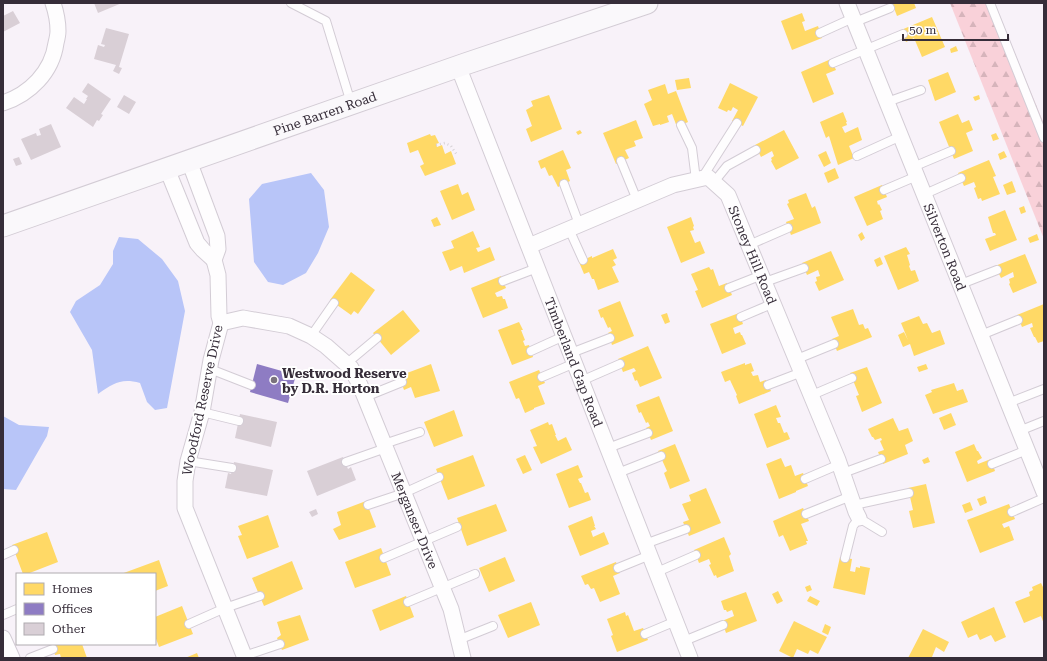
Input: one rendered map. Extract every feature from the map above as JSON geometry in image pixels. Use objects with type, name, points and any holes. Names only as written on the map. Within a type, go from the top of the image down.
[{"type":"main road","name":"Pine Barren Road","points":[[3,226],[458,66],[647,3]]},
{"type":"street","points":[[3,103],[13,100],[27,92],[49,66],[55,51],[58,32],[53,3]]},
{"type":"street","name":"Silverton Road","points":[[847,3],[1044,492]]},
{"type":"street","name":"Timberland Gap Road","points":[[458,66],[690,658]]},
{"type":"street","name":"Woodford Reserve Drive","points":[[189,161],[217,236],[218,249],[214,260],[218,276],[219,316],[221,323],[217,335],[202,412],[188,460],[185,481],[185,508],[245,657]]},
{"type":"street","points":[[167,168],[197,243],[214,260]]},
{"type":"street","points":[[529,246],[673,185],[704,180]]},
{"type":"street","name":"Stoney Hill Road","points":[[704,180],[728,195],[812,395],[855,506]]},
{"type":"street","name":"Merganser Drive","points":[[221,323],[243,318],[289,326],[311,336],[326,346],[351,368],[363,391],[442,588],[450,609],[463,658]]},
{"type":"street","points":[[3,638],[8,656]]},
{"type":"lane","points":[[291,3],[326,21],[351,104]]},
{"type":"lane","points":[[990,3],[1044,138]]},
{"type":"lane","points":[[820,32],[890,8]]},
{"type":"lane","points":[[833,63],[903,34]]},
{"type":"lane","points":[[887,102],[921,90]]},
{"type":"lane","points":[[704,180],[737,123]]},
{"type":"lane","points":[[681,125],[692,148],[704,180]]},
{"type":"lane","points":[[857,156],[901,136]]},
{"type":"lane","points":[[704,180],[756,150]]},
{"type":"lane","points":[[884,190],[951,151]]},
{"type":"lane","points":[[621,161],[638,200]]},
{"type":"lane","points":[[924,194],[961,178]]},
{"type":"lane","points":[[564,184],[583,260]]},
{"type":"lane","points":[[749,245],[788,228]]},
{"type":"lane","points":[[503,281],[537,268]]},
{"type":"lane","points":[[729,288],[804,268]]},
{"type":"lane","points":[[960,284],[997,270]]},
{"type":"lane","points":[[311,336],[334,303]]},
{"type":"lane","points":[[741,317],[774,303]]},
{"type":"lane","points":[[981,335],[1018,320]]},
{"type":"lane","points":[[531,351],[564,336]]},
{"type":"lane","points":[[346,364],[377,338]]},
{"type":"lane","points":[[542,377],[610,338]]},
{"type":"lane","points":[[768,385],[834,344]]},
{"type":"lane","points":[[581,381],[620,364]]},
{"type":"lane","points":[[210,369],[251,385]]},
{"type":"lane","points":[[812,395],[852,378]]},
{"type":"lane","points":[[363,391],[402,382]]},
{"type":"lane","points":[[1008,403],[1044,388]]},
{"type":"lane","points":[[202,412],[239,421]]},
{"type":"lane","points":[[1019,431],[1044,421]]},
{"type":"lane","points":[[346,462],[420,432]]},
{"type":"lane","points":[[608,448],[648,433]]},
{"type":"lane","points":[[992,464],[1027,450]]},
{"type":"lane","points":[[618,473],[660,456]]},
{"type":"lane","points":[[805,479],[841,468],[881,459]]},
{"type":"lane","points":[[188,460],[232,468]]},
{"type":"lane","points":[[368,505],[404,493],[439,477]]},
{"type":"lane","points":[[806,514],[855,506],[909,493]]},
{"type":"lane","points":[[1012,512],[1044,498]]},
{"type":"lane","points":[[855,506],[882,532]]},
{"type":"lane","points":[[845,558],[855,506]]},
{"type":"lane","points":[[384,558],[458,527]]},
{"type":"lane","points":[[618,568],[648,549],[686,529]]},
{"type":"lane","points":[[3,555],[14,550]]},
{"type":"lane","points":[[657,572],[696,556]]},
{"type":"lane","points":[[408,602],[475,574]]},
{"type":"lane","points":[[189,624],[225,608],[260,596]]},
{"type":"lane","points":[[3,615],[16,608]]},
{"type":"lane","points":[[645,634],[676,621]]},
{"type":"lane","points":[[684,641],[723,625]]},
{"type":"lane","points":[[458,640],[493,626]]},
{"type":"lane","points":[[245,657],[280,644]]},
{"type":"lane","points":[[30,658],[53,648]]},
{"type":"path","points":[[436,145],[445,143],[451,146],[457,155]]},
{"type":"green space","points":[[950,3],[994,3],[1044,124],[1044,239]]},
{"type":"water","points":[[311,173],[324,190],[329,227],[318,253],[306,273],[283,285],[268,282],[254,262],[249,199],[262,184]]},
{"type":"water","points":[[119,237],[138,239],[162,259],[178,281],[185,311],[167,408],[155,410],[147,402],[140,383],[128,381],[118,382],[98,394],[92,350],[70,312],[76,301],[100,285],[113,264],[113,251]]},
{"type":"water","points":[[3,416],[19,425],[49,427],[47,436],[16,490],[3,489]]},
{"type":"building: Homes","points":[[892,3],[914,3],[916,8],[897,16]]},
{"type":"building: Homes","points":[[802,13],[805,21],[802,22],[805,31],[818,26],[822,38],[792,50],[781,21]]},
{"type":"building: Homes","points":[[932,17],[945,47],[922,57],[914,38],[906,42],[901,30]]},
{"type":"building: Homes","points":[[956,46],[958,51],[951,53],[950,49]]},
{"type":"building: Homes","points":[[831,59],[836,70],[826,74],[834,94],[813,103],[801,72]]},
{"type":"building: Homes","points":[[948,72],[956,92],[935,101],[928,80]]},
{"type":"building: Homes","points":[[689,78],[691,88],[677,90],[675,80]]},
{"type":"building: Homes","points":[[730,83],[758,97],[743,126],[732,121],[738,110],[733,107],[731,111],[728,110],[727,112],[718,108]]},
{"type":"building: Homes","points":[[665,84],[668,94],[676,91],[688,122],[677,127],[672,114],[667,116],[669,122],[653,126],[644,104],[652,100],[648,90]]},
{"type":"building: Homes","points":[[549,95],[562,129],[531,142],[526,129],[532,126],[526,110],[533,106],[531,101]]},
{"type":"building: Homes","points":[[979,95],[980,99],[975,101],[973,97]]},
{"type":"building: Homes","points":[[843,112],[847,122],[847,125],[842,127],[845,133],[858,127],[862,140],[849,146],[854,158],[838,165],[829,136],[826,138],[820,122]]},
{"type":"building: Homes","points":[[958,114],[962,123],[969,120],[973,130],[966,133],[973,151],[954,159],[939,122]]},
{"type":"building: Homes","points":[[636,120],[643,138],[634,141],[636,146],[625,150],[629,158],[616,164],[603,133]]},
{"type":"building: Homes","points":[[580,130],[582,133],[578,135],[576,132]]},
{"type":"building: Homes","points":[[784,130],[799,158],[776,170],[771,161],[771,158],[774,156],[772,151],[761,157],[755,145]]},
{"type":"building: Homes","points":[[996,133],[999,139],[993,141],[991,135]]},
{"type":"building: Homes","points":[[430,134],[431,136],[435,135],[439,143],[436,144],[437,147],[442,145],[445,154],[451,151],[456,164],[425,176],[420,166],[424,164],[418,150],[410,153],[407,143]]},
{"type":"building: Homes","points":[[563,150],[571,168],[566,170],[570,181],[558,187],[552,175],[549,176],[545,167],[541,169],[538,161]]},
{"type":"building: Homes","points":[[826,151],[831,163],[824,167],[818,155]]},
{"type":"building: Homes","points":[[1004,151],[1007,157],[1000,160],[998,154]]},
{"type":"building: Homes","points":[[989,160],[996,176],[993,177],[1000,194],[982,201],[981,198],[978,199],[974,188],[976,187],[974,182],[964,186],[958,173]]},
{"type":"building: Homes","points":[[835,168],[839,178],[828,183],[824,173]]},
{"type":"building: Homes","points":[[1012,181],[1016,192],[1007,195],[1003,185]]},
{"type":"building: Homes","points":[[458,184],[462,195],[468,192],[475,210],[452,220],[440,191]]},
{"type":"building: Homes","points":[[882,185],[887,197],[877,201],[882,210],[880,211],[883,219],[867,226],[854,197]]},
{"type":"building: Homes","points":[[806,193],[812,208],[815,206],[821,223],[791,235],[786,222],[794,219],[787,204],[789,203],[788,200]]},
{"type":"building: Homes","points":[[1024,206],[1026,212],[1021,214],[1019,208]]},
{"type":"building: Homes","points":[[1005,210],[1017,240],[990,251],[985,239],[996,235],[993,233],[988,217]]},
{"type":"building: Homes","points":[[437,217],[441,225],[434,227],[431,220]]},
{"type":"building: Homes","points":[[691,217],[694,230],[690,231],[695,243],[700,241],[705,253],[681,263],[667,227]]},
{"type":"building: Homes","points":[[473,231],[480,247],[476,248],[478,252],[490,247],[495,260],[464,273],[462,266],[450,271],[442,252],[454,248],[451,241]]},
{"type":"building: Homes","points":[[862,232],[865,238],[861,241],[858,235]]},
{"type":"building: Homes","points":[[1037,234],[1039,240],[1030,243],[1028,238]]},
{"type":"building: Homes","points":[[906,247],[910,254],[907,255],[909,266],[911,271],[915,270],[919,281],[898,290],[884,256]]},
{"type":"building: Homes","points":[[613,249],[617,258],[613,260],[616,265],[612,267],[619,282],[598,290],[594,279],[592,279],[589,272],[584,274],[579,262]]},
{"type":"building: Homes","points":[[831,251],[844,280],[819,291],[815,282],[817,281],[816,277],[820,276],[818,270],[807,275],[802,263]]},
{"type":"building: Homes","points":[[1025,254],[1037,283],[1013,293],[1009,284],[1009,279],[1014,277],[1013,272],[1001,278],[995,266]]},
{"type":"building: Homes","points":[[880,257],[883,264],[877,267],[874,260]]},
{"type":"building: Homes","points":[[709,267],[711,270],[713,269],[719,286],[727,283],[732,295],[702,308],[695,291],[698,290],[691,274]]},
{"type":"building: Homes","points":[[351,272],[375,290],[358,314],[354,311],[351,315],[330,300]]},
{"type":"building: Homes","points":[[501,276],[506,288],[495,293],[497,297],[502,296],[503,299],[505,299],[508,308],[483,318],[471,288]]},
{"type":"building: Homes","points":[[620,301],[634,336],[612,345],[608,333],[612,331],[610,327],[608,328],[603,317],[601,318],[598,310]]},
{"type":"building: Homes","points":[[1044,304],[1044,341],[1038,343],[1030,328],[1033,327],[1032,323],[1022,327],[1017,315]]},
{"type":"building: Homes","points":[[853,309],[859,325],[863,324],[865,329],[868,328],[872,337],[837,351],[832,339],[839,336],[831,317]]},
{"type":"building: Homes","points":[[403,310],[420,331],[391,355],[373,333]]},
{"type":"building: Homes","points":[[667,313],[670,322],[665,324],[661,315]]},
{"type":"building: Homes","points":[[739,313],[743,324],[733,328],[735,334],[740,332],[746,344],[722,354],[710,324]]},
{"type":"building: Homes","points":[[919,316],[923,324],[927,323],[932,333],[940,330],[945,344],[914,356],[910,344],[903,347],[898,335],[904,332],[908,340],[901,323]]},
{"type":"building: Homes","points":[[519,322],[523,330],[521,330],[525,340],[523,341],[525,346],[529,345],[533,357],[512,365],[498,330]]},
{"type":"building: Homes","points":[[648,346],[662,378],[640,387],[637,380],[635,381],[632,373],[636,371],[634,368],[623,372],[618,359]]},
{"type":"building: Homes","points":[[745,363],[745,365],[751,363],[754,371],[751,372],[753,376],[758,375],[760,382],[766,380],[771,391],[739,404],[737,395],[730,380],[725,382],[721,372]]},
{"type":"building: Homes","points":[[431,364],[440,391],[415,398],[411,387],[404,390],[399,376]]},
{"type":"building: Homes","points":[[926,364],[928,369],[919,372],[917,367]]},
{"type":"building: Homes","points":[[867,367],[882,403],[862,412],[856,396],[859,395],[850,373]]},
{"type":"building: Homes","points":[[539,370],[545,383],[538,386],[545,404],[525,413],[519,398],[516,399],[509,382]]},
{"type":"building: Homes","points":[[954,383],[957,391],[963,389],[968,402],[933,414],[925,395],[932,392],[931,390]]},
{"type":"building: Homes","points":[[659,396],[673,431],[651,440],[646,428],[650,426],[648,422],[646,423],[641,412],[639,413],[636,405]]},
{"type":"building: Homes","points":[[776,405],[781,417],[776,418],[778,423],[780,423],[784,433],[787,432],[790,439],[767,448],[754,414]]},
{"type":"building: Homes","points":[[454,410],[463,436],[434,447],[424,422]]},
{"type":"building: Homes","points":[[951,413],[956,425],[944,430],[939,418]]},
{"type":"building: Homes","points":[[893,418],[899,431],[908,428],[913,441],[905,445],[908,454],[883,464],[878,452],[884,450],[880,441],[882,440],[881,438],[875,440],[868,429]]},
{"type":"building: Homes","points":[[548,422],[549,425],[552,424],[558,441],[566,437],[572,450],[541,464],[533,447],[537,446],[530,430]]},
{"type":"building: Homes","points":[[675,444],[690,481],[670,489],[664,473],[667,471],[658,451]]},
{"type":"building: Homes","points":[[974,444],[982,458],[977,461],[978,464],[991,459],[995,471],[967,482],[955,452]]},
{"type":"building: Homes","points":[[473,455],[485,486],[448,500],[436,469]]},
{"type":"building: Homes","points":[[525,455],[532,470],[523,474],[516,459]]},
{"type":"building: Homes","points":[[928,457],[930,462],[924,464],[922,460]]},
{"type":"building: Homes","points":[[781,458],[785,467],[791,465],[795,476],[803,473],[808,486],[779,499],[766,464]]},
{"type":"building: Homes","points":[[578,465],[583,477],[578,479],[585,493],[588,492],[591,500],[569,508],[556,474]]},
{"type":"building: Homes","points":[[926,484],[935,523],[913,528],[909,511],[913,510],[908,488]]},
{"type":"building: Homes","points":[[706,488],[721,523],[689,536],[683,522],[689,520],[682,504],[691,501],[689,495]]},
{"type":"building: Homes","points":[[985,496],[987,503],[980,506],[977,499]]},
{"type":"building: Homes","points":[[366,501],[376,527],[339,540],[333,529],[341,525],[337,512]]},
{"type":"building: Homes","points":[[970,502],[973,510],[965,513],[962,505]]},
{"type":"building: Homes","points":[[496,504],[507,531],[467,546],[457,518]]},
{"type":"building: Homes","points":[[1009,504],[1015,519],[1002,524],[1004,528],[1009,526],[1014,540],[980,553],[967,520]]},
{"type":"building: Homes","points":[[803,508],[809,521],[801,524],[808,541],[806,541],[807,544],[790,551],[783,535],[779,537],[773,521]]},
{"type":"building: Homes","points":[[268,515],[279,547],[247,559],[238,536],[242,535],[238,526]]},
{"type":"building: Homes","points":[[592,516],[596,529],[591,531],[593,537],[604,532],[609,544],[580,556],[568,526]]},
{"type":"building: Homes","points":[[47,532],[58,562],[30,573],[23,573],[12,545]]},
{"type":"building: Homes","points":[[724,537],[731,554],[729,556],[734,571],[717,578],[716,575],[714,576],[709,565],[711,564],[709,559],[699,563],[694,550]]},
{"type":"building: Homes","points":[[381,548],[391,575],[355,588],[345,562]]},
{"type":"building: Homes","points":[[505,557],[515,581],[489,592],[479,568]]},
{"type":"building: Homes","points":[[840,557],[852,559],[850,571],[855,572],[856,567],[860,568],[860,566],[870,568],[865,595],[833,588]]},
{"type":"building: Homes","points":[[159,560],[168,586],[156,591],[156,573],[124,573]]},
{"type":"building: Homes","points":[[292,561],[303,589],[264,606],[252,578]]},
{"type":"building: Homes","points":[[616,562],[620,573],[613,576],[620,594],[600,602],[594,588],[591,589],[588,584],[585,585],[581,576]]},
{"type":"building: Homes","points":[[1041,583],[1044,589],[1044,624],[1041,616],[1024,623],[1015,602],[1030,596],[1029,592],[1033,590],[1032,587]]},
{"type":"building: Homes","points":[[810,585],[812,590],[807,592],[805,587]]},
{"type":"building: Homes","points":[[778,591],[783,601],[777,604],[772,594]]},
{"type":"building: Homes","points":[[746,592],[757,621],[726,633],[722,621],[734,616],[732,610],[727,612],[724,610],[721,601]]},
{"type":"building: Homes","points":[[406,596],[414,617],[380,631],[372,610]]},
{"type":"building: Homes","points":[[810,596],[820,601],[817,606],[807,601]]},
{"type":"building: Homes","points":[[531,602],[540,625],[508,638],[498,615]]},
{"type":"building: Homes","points":[[182,606],[193,634],[159,647],[156,639],[156,617]]},
{"type":"building: Homes","points":[[994,607],[1006,637],[995,642],[991,635],[980,640],[977,634],[968,638],[961,622]]},
{"type":"building: Homes","points":[[625,612],[626,616],[628,615],[634,631],[643,628],[648,640],[617,652],[607,619]]},
{"type":"building: Homes","points":[[300,615],[309,640],[282,650],[277,638],[281,635],[277,622]]},
{"type":"building: Homes","points":[[794,621],[827,637],[818,654],[810,650],[808,654],[797,649],[793,658],[779,651]]},
{"type":"building: Homes","points":[[825,624],[831,627],[828,635],[822,632]]},
{"type":"building: Homes","points":[[923,629],[949,642],[944,652],[936,647],[932,657],[934,658],[908,658]]},
{"type":"building: Homes","points":[[52,645],[82,645],[87,658],[61,658],[60,654],[55,655]]},
{"type":"building: Homes","points":[[197,653],[199,658],[185,658]]},
{"type":"building: Offices","name":"Westwood Reserve by D.R. Horton","points":[[257,364],[296,375],[288,403],[250,392]]},
{"type":"building: Other","points":[[94,3],[122,3],[98,13]]},
{"type":"building: Other","points":[[13,11],[20,23],[3,32],[3,16]]},
{"type":"building: Other","points":[[106,28],[129,34],[119,67],[122,68],[119,74],[113,71],[116,65],[94,59],[98,45],[104,47],[105,45],[101,44]]},
{"type":"building: Other","points":[[88,83],[111,99],[101,114],[103,115],[99,121],[97,120],[93,127],[66,108],[74,97],[84,104],[88,96],[82,92]]},
{"type":"building: Other","points":[[124,95],[136,102],[129,114],[117,107]]},
{"type":"building: Other","points":[[51,124],[61,147],[31,160],[21,139],[36,133],[37,136],[41,135],[39,129]]},
{"type":"building: Other","points":[[19,157],[22,164],[16,166],[13,159]]},
{"type":"building: Other","points":[[240,414],[277,422],[271,447],[235,438]]},
{"type":"building: Other","points":[[343,457],[348,469],[351,467],[356,480],[317,496],[307,471]]},
{"type":"building: Other","points":[[234,462],[273,470],[267,496],[225,488],[228,473],[231,474]]},
{"type":"building: Other","points":[[316,509],[318,514],[312,517],[309,512]]},
{"type":"place","name":"Westwood Reserve by D.R. Horton","points":[[274,380]]}]
